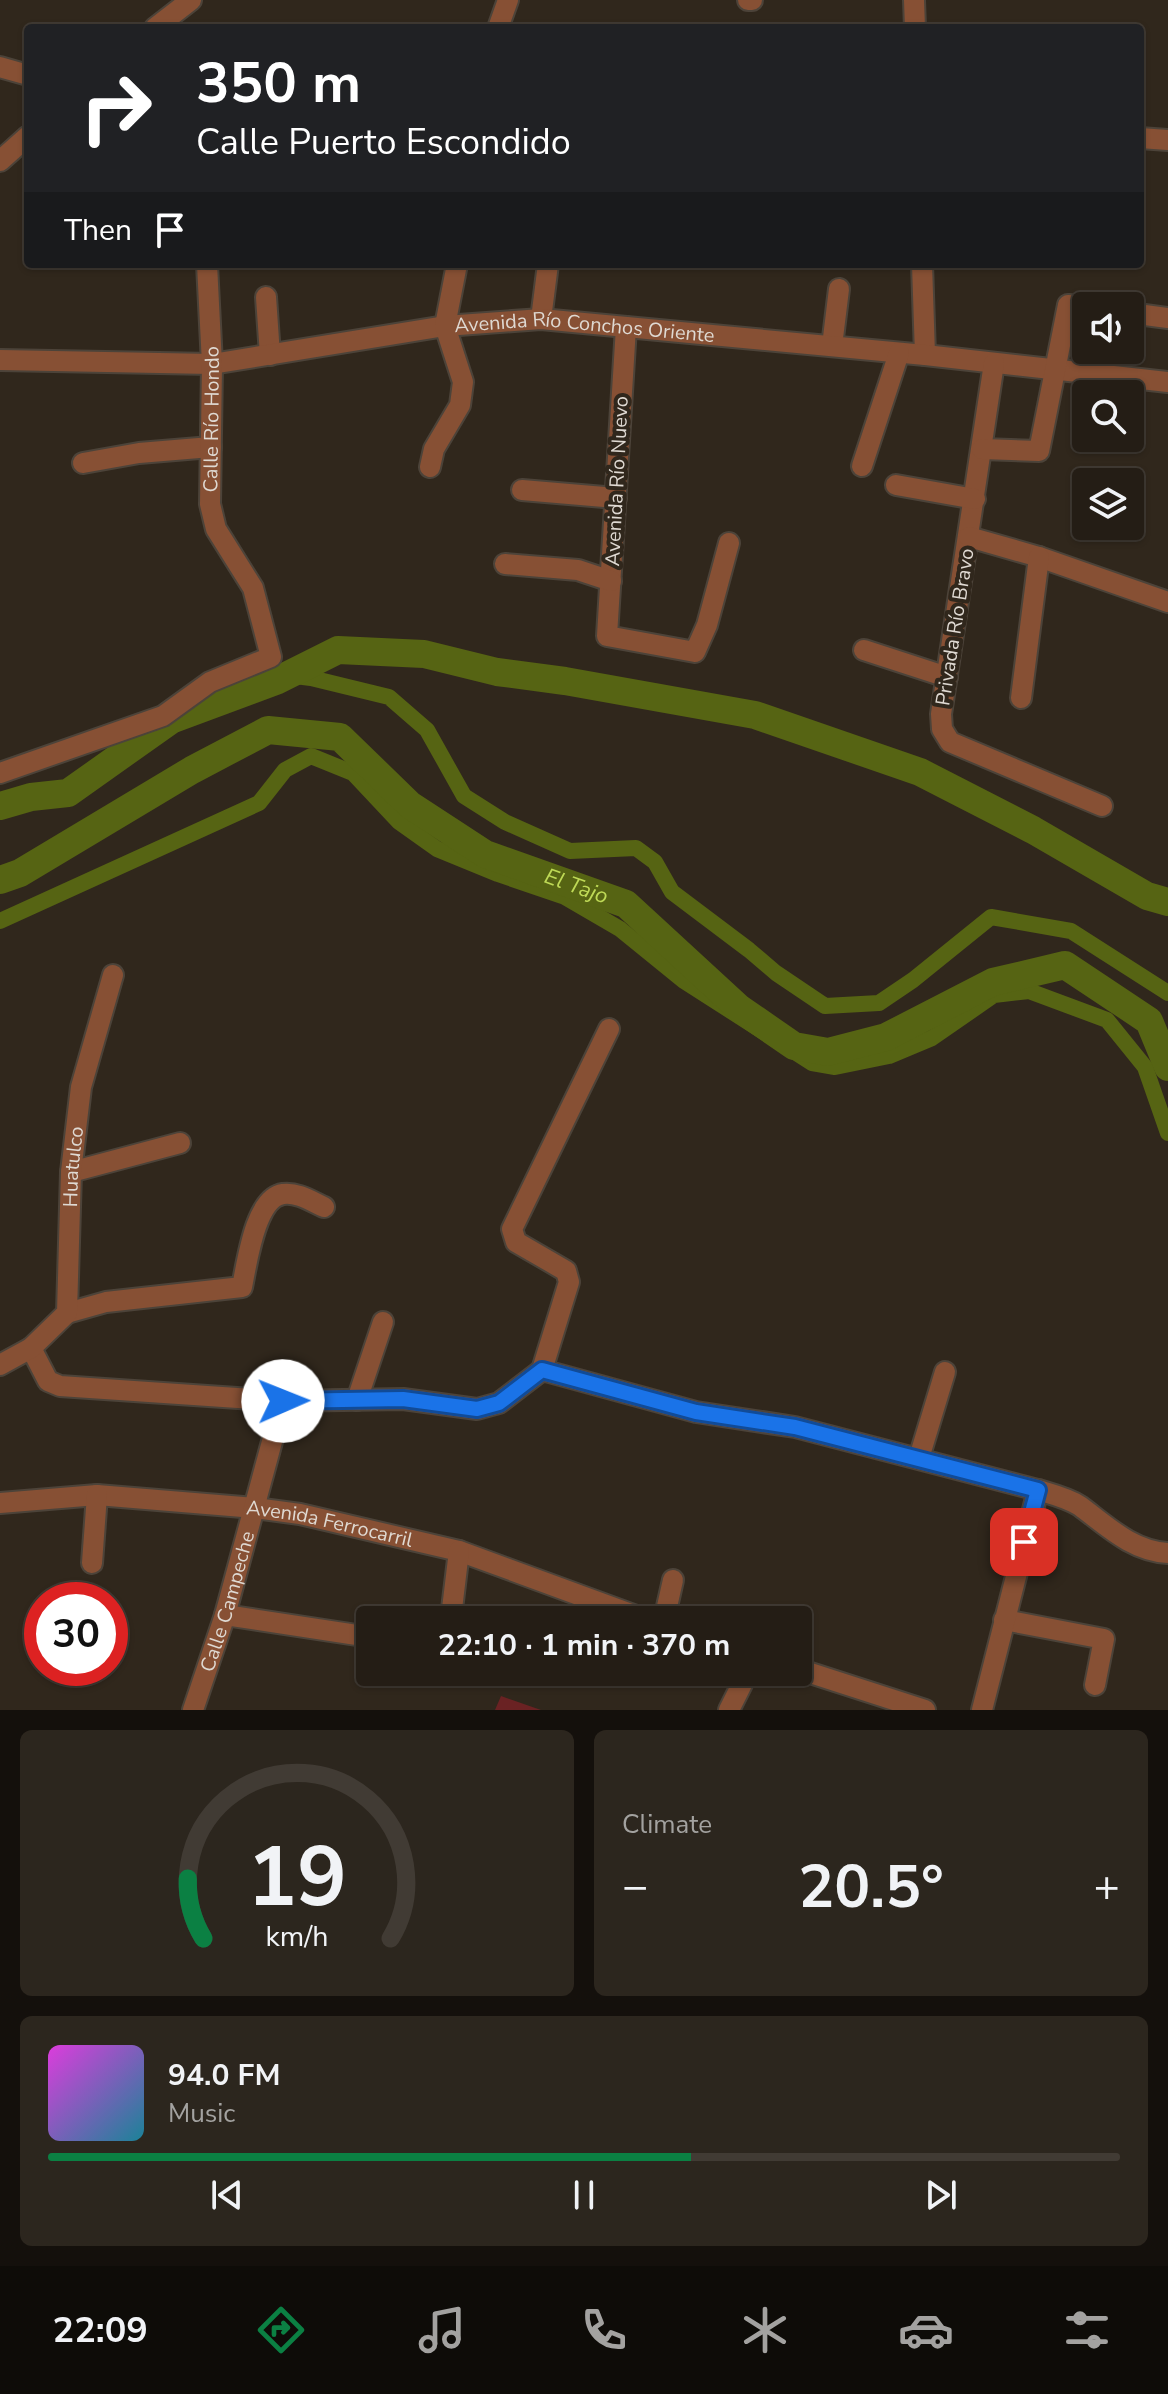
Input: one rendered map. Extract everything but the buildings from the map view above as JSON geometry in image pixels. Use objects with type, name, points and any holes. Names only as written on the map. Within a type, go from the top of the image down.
[{"type":"street","points":[[160,24],[191,0]]},
{"type":"street","points":[[499,24],[508,0]]},
{"type":"street","points":[[914,0],[915,24]]},
{"type":"street","points":[[0,67],[24,74]]},
{"type":"street","points":[[1144,138],[1168,140]]},
{"type":"street","points":[[0,161],[24,140]]},
{"type":"street","name":"Calle Río Hondo","points":[[0,773],[163,716],[210,682],[271,657],[253,588],[216,529],[210,504],[212,364],[207,268]]},
{"type":"street","points":[[430,467],[434,449],[460,405],[463,382],[445,326],[456,268]]},
{"type":"street","points":[[541,319],[547,268]]},
{"type":"street","points":[[922,268],[925,355]]},
{"type":"street","points":[[832,346],[839,289]]},
{"type":"street","points":[[266,297],[270,355]]},
{"type":"street","points":[[982,449],[1039,451],[1068,305],[1072,305]]},
{"type":"street","points":[[1144,315],[1168,318]]},
{"type":"street","name":"Avenida Río Conchos Oriente","points":[[0,360],[212,364],[445,326],[541,319],[925,355],[1168,382]]},
{"type":"street","name":"Avenida Río Nuevo","points":[[626,327],[607,636],[695,652],[707,625],[729,543]]},
{"type":"street","points":[[862,466],[899,353]]},
{"type":"street","name":"Privada Río Bravo","points":[[994,363],[941,714],[942,729],[950,742],[1102,806]]},
{"type":"street","points":[[83,463],[139,453],[211,447]]},
{"type":"street","points":[[896,485],[975,499]]},
{"type":"street","points":[[522,490],[616,498]]},
{"type":"street","name":"Privada Río Bravo","points":[[969,537],[1039,557],[1168,602]]},
{"type":"street","points":[[1021,698],[1039,557]]},
{"type":"street","points":[[505,564],[578,570],[611,581]]},
{"type":"street","points":[[864,650],[947,677]]},
{"type":"street","name":"Huatulco","points":[[67,1313],[71,1172],[81,1087],[113,975]]},
{"type":"street","points":[[31,1348],[48,1381],[60,1386],[283,1401],[403,1399],[477,1409],[499,1403],[542,1370],[569,1282],[566,1271],[516,1242],[512,1229],[609,1029]]},
{"type":"street","points":[[71,1172],[180,1143]]},
{"type":"street","points":[[0,1365],[31,1348],[67,1313],[106,1302],[242,1287],[261,1212],[272,1197],[284,1193],[299,1195],[324,1207]]},
{"type":"street","points":[[357,1400],[383,1322]]},
{"type":"street","points":[[542,1370],[696,1412],[795,1427],[1038,1490],[1077,1504],[1122,1538],[1153,1552],[1168,1553]]},
{"type":"street","points":[[919,1458],[945,1372]]},
{"type":"street","name":"Calle Campeche","points":[[193,1710],[225,1615],[283,1401]]},
{"type":"street","points":[[982,1710],[1038,1490]]},
{"type":"street","points":[[92,1563],[97,1495]]},
{"type":"street","name":"Avenida Ferrocarril","points":[[0,1503],[97,1495],[300,1514],[459,1551],[609,1606]]},
{"type":"street","points":[[452,1606],[459,1551]]},
{"type":"street","points":[[667,1606],[673,1580]]},
{"type":"street","points":[[225,1615],[356,1635]]},
{"type":"street","points":[[1004,1620],[1104,1639],[1095,1685]]},
{"type":"street","points":[[812,1674],[925,1710]]},
{"type":"street","points":[[729,1710],[741,1686]]},
{"type":"shaded area","points":[[501,1696],[541,1710],[495,1710]]},
{"type":"waterway","points":[[0,806],[31,797],[68,793],[171,720],[276,681],[338,650],[424,654],[497,672],[755,715],[920,772],[1033,830],[1147,896],[1168,902]]},
{"type":"waterway","points":[[287,675],[389,697],[427,730],[464,796],[505,822],[570,851],[636,848],[655,862],[672,892],[776,973],[825,1006],[879,1003],[913,980],[991,917],[1071,931],[1168,993]]},
{"type":"waterway","name":"El Tajo","points":[[0,880],[20,873],[192,770],[268,730],[340,737],[410,805],[485,854],[626,904],[739,1008],[794,1046],[828,1052],[886,1037],[993,982],[1065,965],[1149,1021],[1168,1067]]},
{"type":"waterway","points":[[0,921],[259,803],[285,770],[311,756],[353,773],[399,822],[437,849],[565,897],[620,929],[684,981],[812,1063],[835,1067],[889,1056],[932,1038],[994,995],[1029,991],[1107,1020],[1145,1067],[1168,1133]]},
{"type":"route","points":[[283,1401],[403,1399],[477,1409],[499,1403],[542,1370],[696,1412],[795,1427],[1038,1490],[1024,1542]]}]
